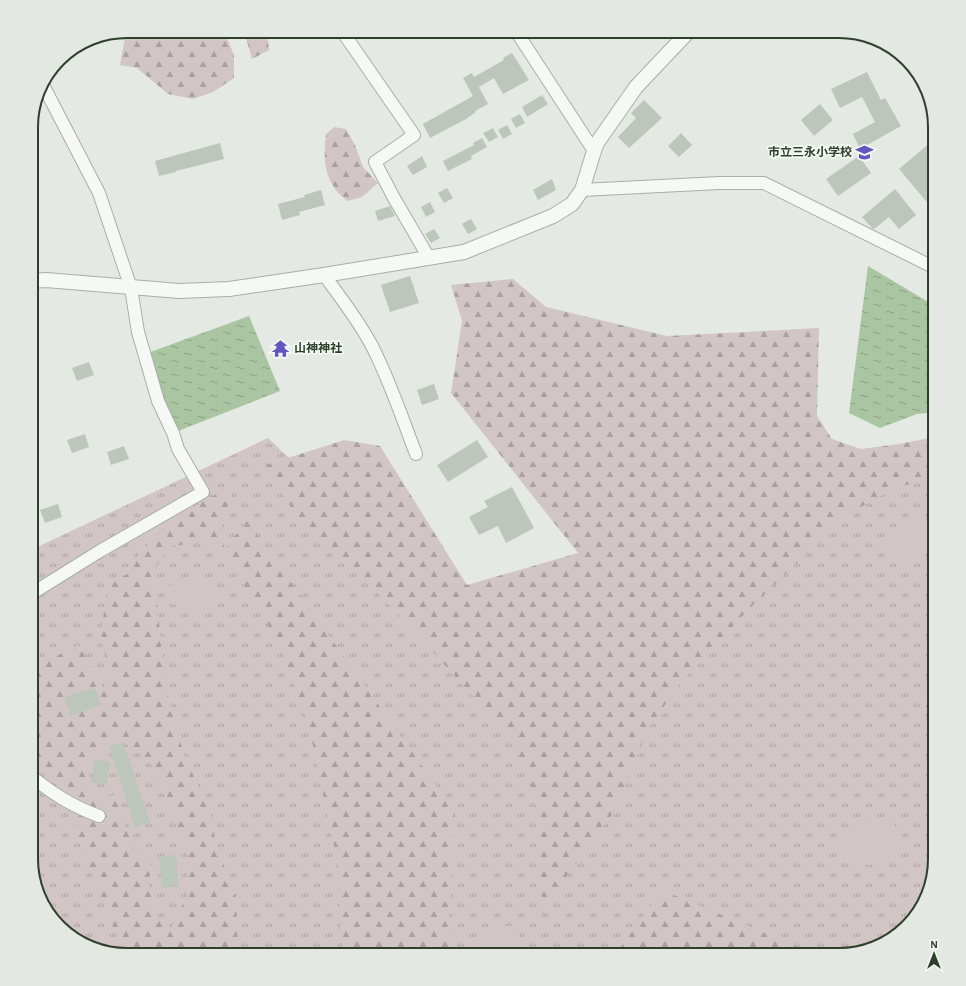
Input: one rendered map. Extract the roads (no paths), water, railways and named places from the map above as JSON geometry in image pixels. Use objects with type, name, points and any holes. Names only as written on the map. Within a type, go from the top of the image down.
[{"type":"street","points":[[347,38],[414,135],[375,162],[429,258]]},
{"type":"street","points":[[521,38],[594,150]]},
{"type":"street","points":[[38,281],[179,291],[229,289],[464,252],[553,216],[572,204],[582,190],[597,143],[636,87],[683,38]]},
{"type":"street","points":[[38,590],[100,551],[203,492],[178,449],[158,401],[138,332],[131,288],[99,193],[46,90]]},
{"type":"street","points":[[582,190],[719,183],[764,183],[928,265]]},
{"type":"street","points":[[324,275],[357,321],[372,345],[387,378],[416,454]]},
{"type":"street","points":[[38,782],[49,791],[80,809],[99,816]]},
{"type":"water","points":[[868,266],[928,302],[928,413],[917,414],[880,428],[849,413]]},
{"type":"water","points":[[249,316],[280,391],[173,433],[145,354]]},
{"type":"place","name":"市立三永小学校","points":[[865,152]]},
{"type":"place","name":"山神神社","points":[[281,348]]}]
